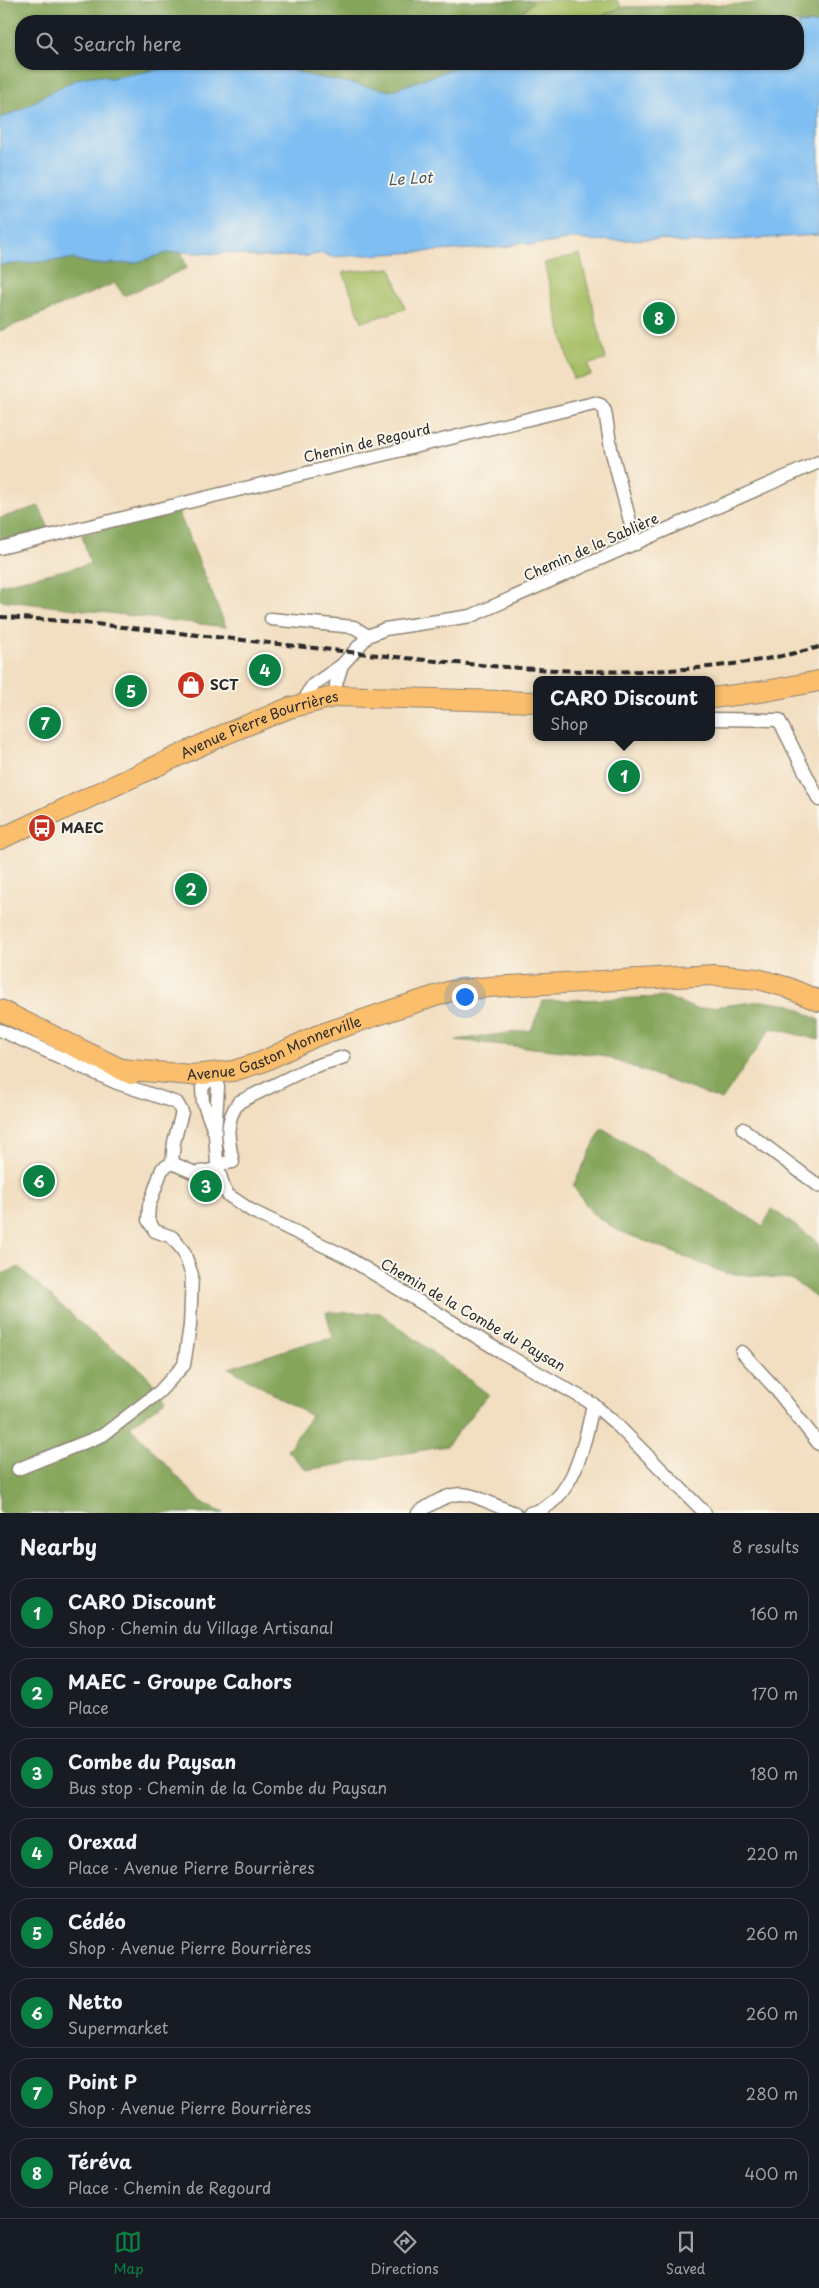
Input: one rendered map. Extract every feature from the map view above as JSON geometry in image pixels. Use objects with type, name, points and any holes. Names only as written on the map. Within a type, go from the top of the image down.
[{"type":"main road","points":[[715,698],[766,691],[819,681]]},
{"type":"main road","name":"Avenue Pierre Bourrières","points":[[0,839],[223,735],[305,702],[337,696],[533,702]]},
{"type":"main road","name":"Avenue Gaston Monnerville","points":[[0,1010],[120,1069],[152,1082],[189,1088],[269,1073],[327,1044],[356,1024],[398,1008],[450,992],[488,987],[704,975],[758,979],[786,987],[819,1001]]},
{"type":"street","name":"Chemin de Regourd","points":[[0,548],[594,404],[601,405],[605,410],[611,449],[636,544]]},
{"type":"street","name":"Chemin de la Sablière","points":[[305,702],[308,692],[313,685],[342,665],[368,636],[385,629],[471,616],[819,462]]},
{"type":"street","points":[[271,619],[354,627],[368,636]]},
{"type":"street","name":"Chemin de la Sablière","points":[[337,696],[336,684],[342,665]]},
{"type":"street","points":[[715,719],[779,720],[819,800]]},
{"type":"street","points":[[0,1030],[117,1083],[177,1103],[182,1112],[174,1142],[172,1163]]},
{"type":"street","points":[[172,1163],[195,1173],[233,1162],[228,1126],[232,1111],[239,1102],[309,1068],[344,1057]]},
{"type":"street","name":"Chemin de la Combe du Paysan","points":[[211,1083],[203,1102],[215,1134],[218,1167],[224,1189],[235,1201],[345,1256],[498,1350],[594,1404],[616,1423],[705,1513]]},
{"type":"street","points":[[743,1129],[819,1186]]},
{"type":"street","points":[[18,1468],[103,1435],[160,1392],[184,1365],[190,1326],[192,1275],[184,1252],[172,1237],[155,1231],[148,1220],[149,1206],[162,1169],[172,1163]]},
{"type":"street","points":[[742,1352],[775,1388],[819,1444]]},
{"type":"street","points":[[530,1513],[546,1507],[565,1489],[573,1474],[594,1404]]},
{"type":"street","points":[[418,1513],[440,1500],[453,1495],[466,1494],[479,1497],[515,1513]]},
{"type":"green space","points":[[0,0],[534,0],[520,15],[15,15],[15,70],[155,70],[110,78],[99,76],[86,79],[71,84],[12,114],[0,118]]},
{"type":"green space","points":[[534,0],[617,0],[621,7],[604,15],[520,15]]},
{"type":"green space","points":[[759,0],[819,0],[819,23],[804,23],[804,15],[604,15],[621,7],[751,4]]},
{"type":"green space","points":[[294,70],[449,70],[391,91],[306,75]]},
{"type":"green space","points":[[181,252],[187,268],[124,296],[115,283],[0,331],[0,265],[72,259],[94,264],[134,263],[167,253]]},
{"type":"green space","points":[[580,254],[606,360],[588,364],[591,375],[573,379],[544,263]]},
{"type":"green space","points":[[391,268],[405,309],[362,322],[343,272]]},
{"type":"green space","points":[[39,506],[49,529],[0,541],[0,518]]},
{"type":"green space","points":[[178,511],[226,627],[0,600],[0,585],[90,564],[82,535]]},
{"type":"green space","points":[[667,997],[696,1009],[762,1001],[791,1005],[819,1020],[819,1040],[771,1028],[722,1100],[600,1055],[456,1040],[531,1030],[543,1001]]},
{"type":"green space","points":[[602,1128],[763,1226],[772,1209],[819,1243],[819,1300],[791,1279],[725,1273],[617,1230],[592,1213],[573,1186]]},
{"type":"green space","points":[[19,1267],[89,1331],[144,1372],[166,1400],[130,1426],[203,1504],[224,1513],[0,1513],[0,1275]]},
{"type":"green space","points":[[326,1312],[380,1313],[488,1394],[447,1446],[307,1470],[287,1451],[311,1416],[229,1368],[298,1346],[333,1338]]},
{"type":"water","name":"Le Lot","points":[[819,23],[819,235],[683,243],[659,239],[592,241],[576,238],[530,245],[521,242],[507,247],[332,257],[322,253],[309,256],[256,257],[226,252],[218,254],[181,252],[167,253],[134,263],[94,264],[72,259],[0,265],[0,118],[26,107],[69,83],[83,78],[97,76],[110,78],[155,70],[294,70],[306,75],[391,91],[449,70],[804,70],[804,24]]},
{"type":"railway","points":[[0,617],[84,623],[421,659],[548,670],[639,671],[684,669],[730,665],[819,647]]},
{"type":"place","name":"Téréva","points":[[659,318]]},
{"type":"place","name":"Orexad","points":[[265,670]]},
{"type":"place","name":"SCT","points":[[191,685]]},
{"type":"place","name":"Cédéo","points":[[131,691]]},
{"type":"place","name":"Point P","points":[[45,723]]},
{"type":"place","name":"CARO Discount","points":[[624,776]]},
{"type":"place","name":"MAEC","points":[[42,828]]},
{"type":"place","name":"MAEC - Groupe Cahors","points":[[191,889]]},
{"type":"place","name":"Netto","points":[[39,1181]]},
{"type":"place","name":"Combe du Paysan","points":[[206,1186]]}]
